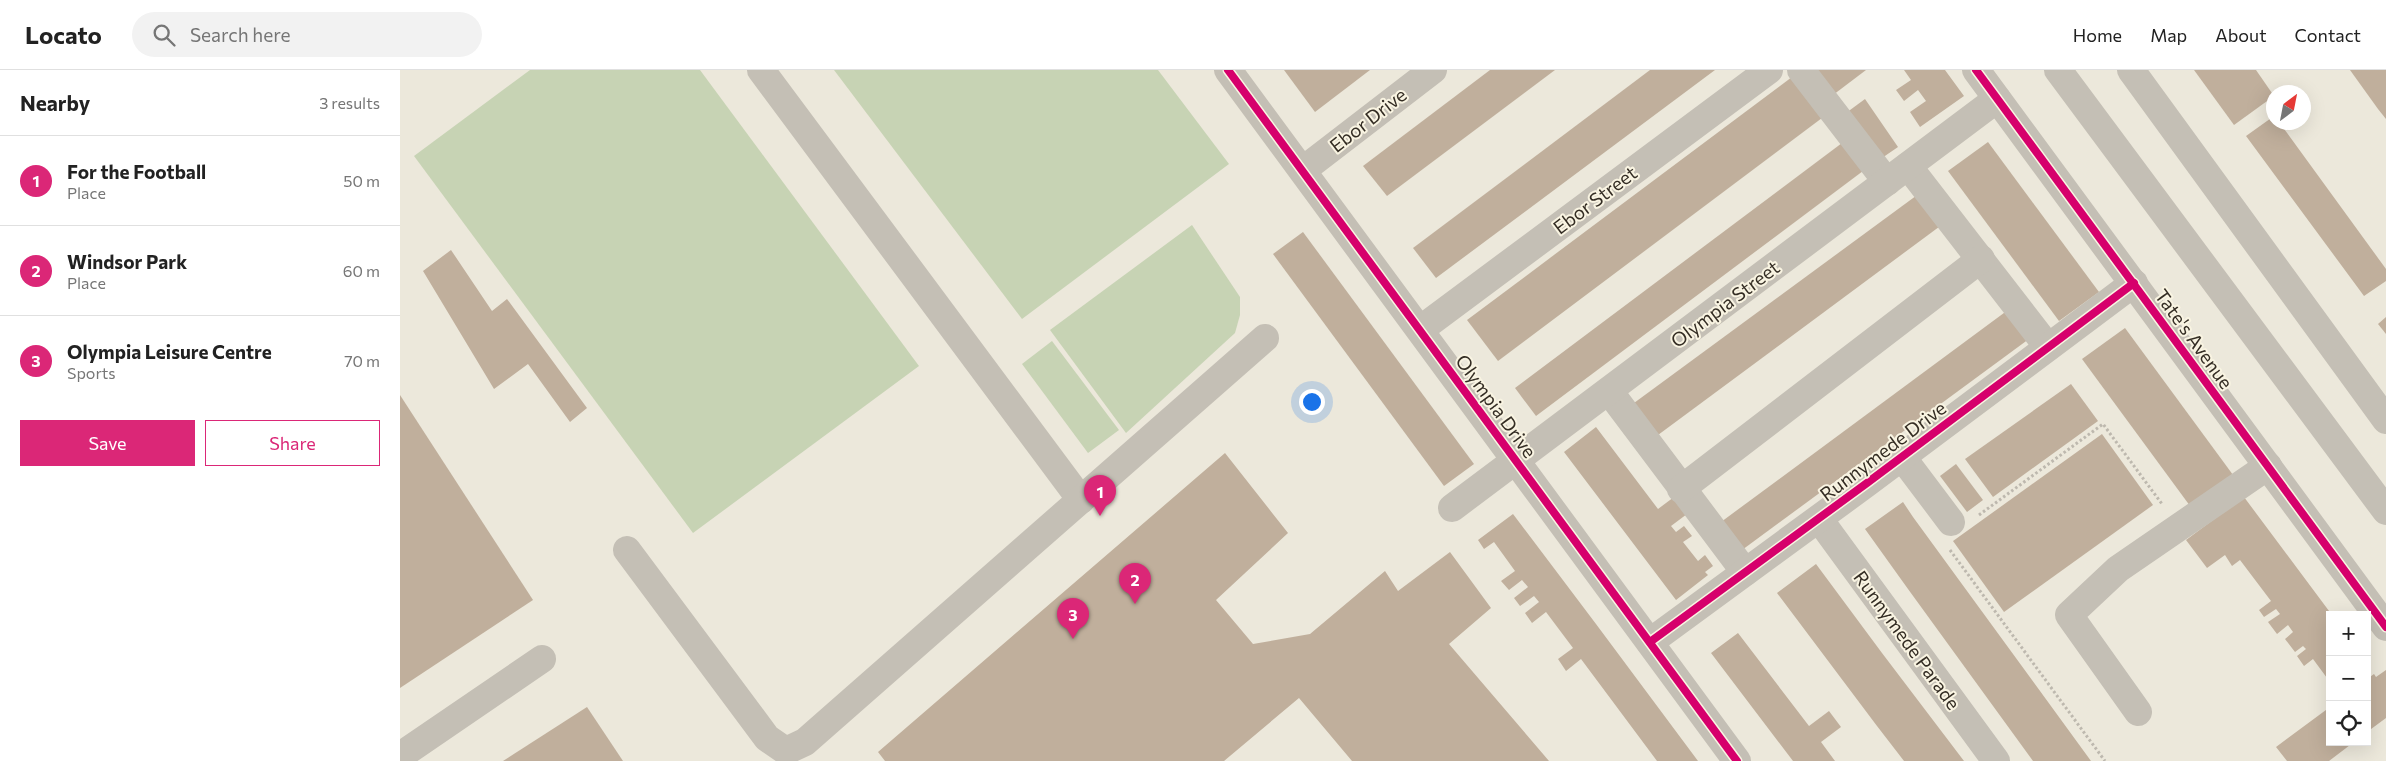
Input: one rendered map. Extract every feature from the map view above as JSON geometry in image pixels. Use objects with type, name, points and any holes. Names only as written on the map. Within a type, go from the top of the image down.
[{"type":"street","points":[[761,70],[1081,500]]},
{"type":"street","name":"Olympia Drive","points":[[1228,70],[1421,329],[1515,462],[1737,761]]},
{"type":"street","name":"Ebor Drive","points":[[1302,170],[1433,70]]},
{"type":"street","name":"Ebor Street","points":[[1421,329],[1769,70]]},
{"type":"street","points":[[1801,70],[1887,182]]},
{"type":"street","name":"Tate's Avenue","points":[[1976,70],[2386,627]]},
{"type":"street","points":[[2058,70],[2386,511]]},
{"type":"street","points":[[2131,70],[2386,420]]},
{"type":"street","name":"Olympia Street","points":[[1452,508],[1997,99]]},
{"type":"street","points":[[1908,166],[2048,348]]},
{"type":"street","points":[[1681,490],[1981,259]]},
{"type":"street","name":"Runnymede Drive","points":[[1650,642],[1819,519],[2134,283]]},
{"type":"street","points":[[627,550],[767,738],[784,756],[805,742],[1265,338]]},
{"type":"street","points":[[1610,391],[1681,490],[1745,572]]},
{"type":"street","points":[[1902,457],[1951,522]]},
{"type":"street","points":[[2138,712],[2068,615],[2118,568],[2268,466]]},
{"type":"street","name":"Runnymede Parade","points":[[1819,519],[1996,761]]},
{"type":"street","points":[[400,756],[542,659]]},
{"type":"path","points":[[2105,761],[1948,548],[1951,522],[1973,520],[2103,424],[2179,526]]},
{"type":"green space","points":[[530,70],[700,70],[919,366],[693,533],[414,156]]},
{"type":"green space","points":[[834,70],[1158,70],[1229,164],[1022,319]]},
{"type":"green space","points":[[1192,225],[1240,297],[1240,315],[1235,333],[1126,433],[1050,330]]},
{"type":"green space","points":[[1052,341],[1119,430],[1088,453],[1022,364]]},
{"type":"building","points":[[1284,70],[1370,70],[1315,112]]},
{"type":"building","points":[[1490,70],[1555,70],[1387,196],[1363,166]]},
{"type":"building","points":[[1650,70],[1715,70],[1436,278],[1413,248]]},
{"type":"building","points":[[1815,70],[1866,70],[1833,95]]},
{"type":"building","points":[[1904,70],[1945,70],[1964,96],[1920,127],[1910,112],[1926,101],[1918,90],[1904,101],[1896,90],[1911,80]]},
{"type":"building","points":[[2194,70],[2256,70],[2266,85],[2266,102],[2234,125]]},
{"type":"building","points":[[2350,70],[2386,70],[2386,119],[2378,109]]},
{"type":"building","points":[[1796,74],[1826,115],[1498,361],[1467,320]]},
{"type":"building","points":[[1865,99],[1898,147],[1879,160],[1846,113]]},
{"type":"building","points":[[2266,122],[2266,130],[2285,130],[2386,269],[2386,281],[2364,296],[2246,136]]},
{"type":"building","points":[[1846,140],[1867,168],[1536,416],[1515,388]]},
{"type":"building","points":[[1988,142],[2099,292],[2059,321],[1948,171]]},
{"type":"building","points":[[1924,190],[1947,221],[1658,435],[1634,403]]},
{"type":"building","points":[[1303,232],[1474,464],[1444,486],[1273,254]]},
{"type":"building","points":[[451,250],[492,311],[507,299],[587,408],[570,422],[528,364],[494,389],[423,271]]},
{"type":"building","points":[[2012,307],[2033,336],[1742,550],[1721,522]]},
{"type":"building","points":[[2386,317],[2386,334],[2378,324]]},
{"type":"building","points":[[2125,328],[2236,479],[2193,510],[2082,359]]},
{"type":"building","points":[[2071,384],[2098,421],[1993,497],[1965,459]]},
{"type":"building","points":[[400,395],[533,600],[400,688]]},
{"type":"building","points":[[1596,427],[1658,509],[1674,497],[1687,514],[1671,526],[1676,532],[1684,526],[1692,536],[1683,542],[1698,561],[1705,555],[1713,566],[1705,572],[1708,575],[1676,600],[1564,452]]},
{"type":"building","points":[[2102,434],[2153,505],[2004,612],[1953,541]]},
{"type":"building","points":[[1225,453],[1288,533],[1216,600],[1253,644],[1310,634],[1385,571],[1398,591],[1450,552],[1491,608],[1449,644],[1549,761],[1352,761],[1299,698],[1224,761],[885,761],[878,752]]},
{"type":"building","points":[[1956,464],[1983,500],[1967,512],[1940,476]]},
{"type":"building","points":[[2244,497],[2329,611],[2326,611],[2326,677],[2313,659],[2304,666],[2297,656],[2306,649],[2303,646],[2295,652],[2285,639],[2293,632],[2288,625],[2277,634],[2268,622],[2280,614],[2276,609],[2264,617],[2259,610],[2271,601],[2240,560],[2232,566],[2225,555],[2207,568],[2186,540]]},
{"type":"building","points":[[1903,502],[2091,761],[2033,761],[1908,589],[1865,529]]},
{"type":"building","points":[[1513,514],[1698,761],[1657,761],[1581,659],[1566,671],[1558,659],[1573,648],[1546,612],[1532,623],[1525,613],[1539,602],[1534,596],[1520,606],[1514,598],[1528,587],[1522,580],[1509,590],[1501,581],[1515,571],[1494,542],[1484,549],[1478,540]]},
{"type":"building","points":[[1816,564],[1964,761],[1904,761],[1777,593]]},
{"type":"building","points":[[1738,633],[1809,726],[1829,711],[1841,727],[1821,742],[1835,761],[1793,761],[1711,653]]},
{"type":"building","points":[[2386,670],[2386,718],[2371,729],[2371,676],[2374,674],[2376,677]]},
{"type":"building","points":[[587,707],[623,761],[503,761]]},
{"type":"building","points":[[2326,710],[2326,746],[2349,746],[2329,761],[2287,761],[2276,747]]},
{"type":"cycle path","points":[[1228,70],[1737,761]]},
{"type":"cycle path","points":[[1976,70],[2386,627]]},
{"type":"cycle path","points":[[1650,642],[1867,483],[2134,283]]},
{"type":"place","name":"For the Football","points":[[1100,516]]},
{"type":"place","name":"Windsor Park","points":[[1135,604]]},
{"type":"place","name":"Olympia Leisure Centre","points":[[1073,639]]}]
